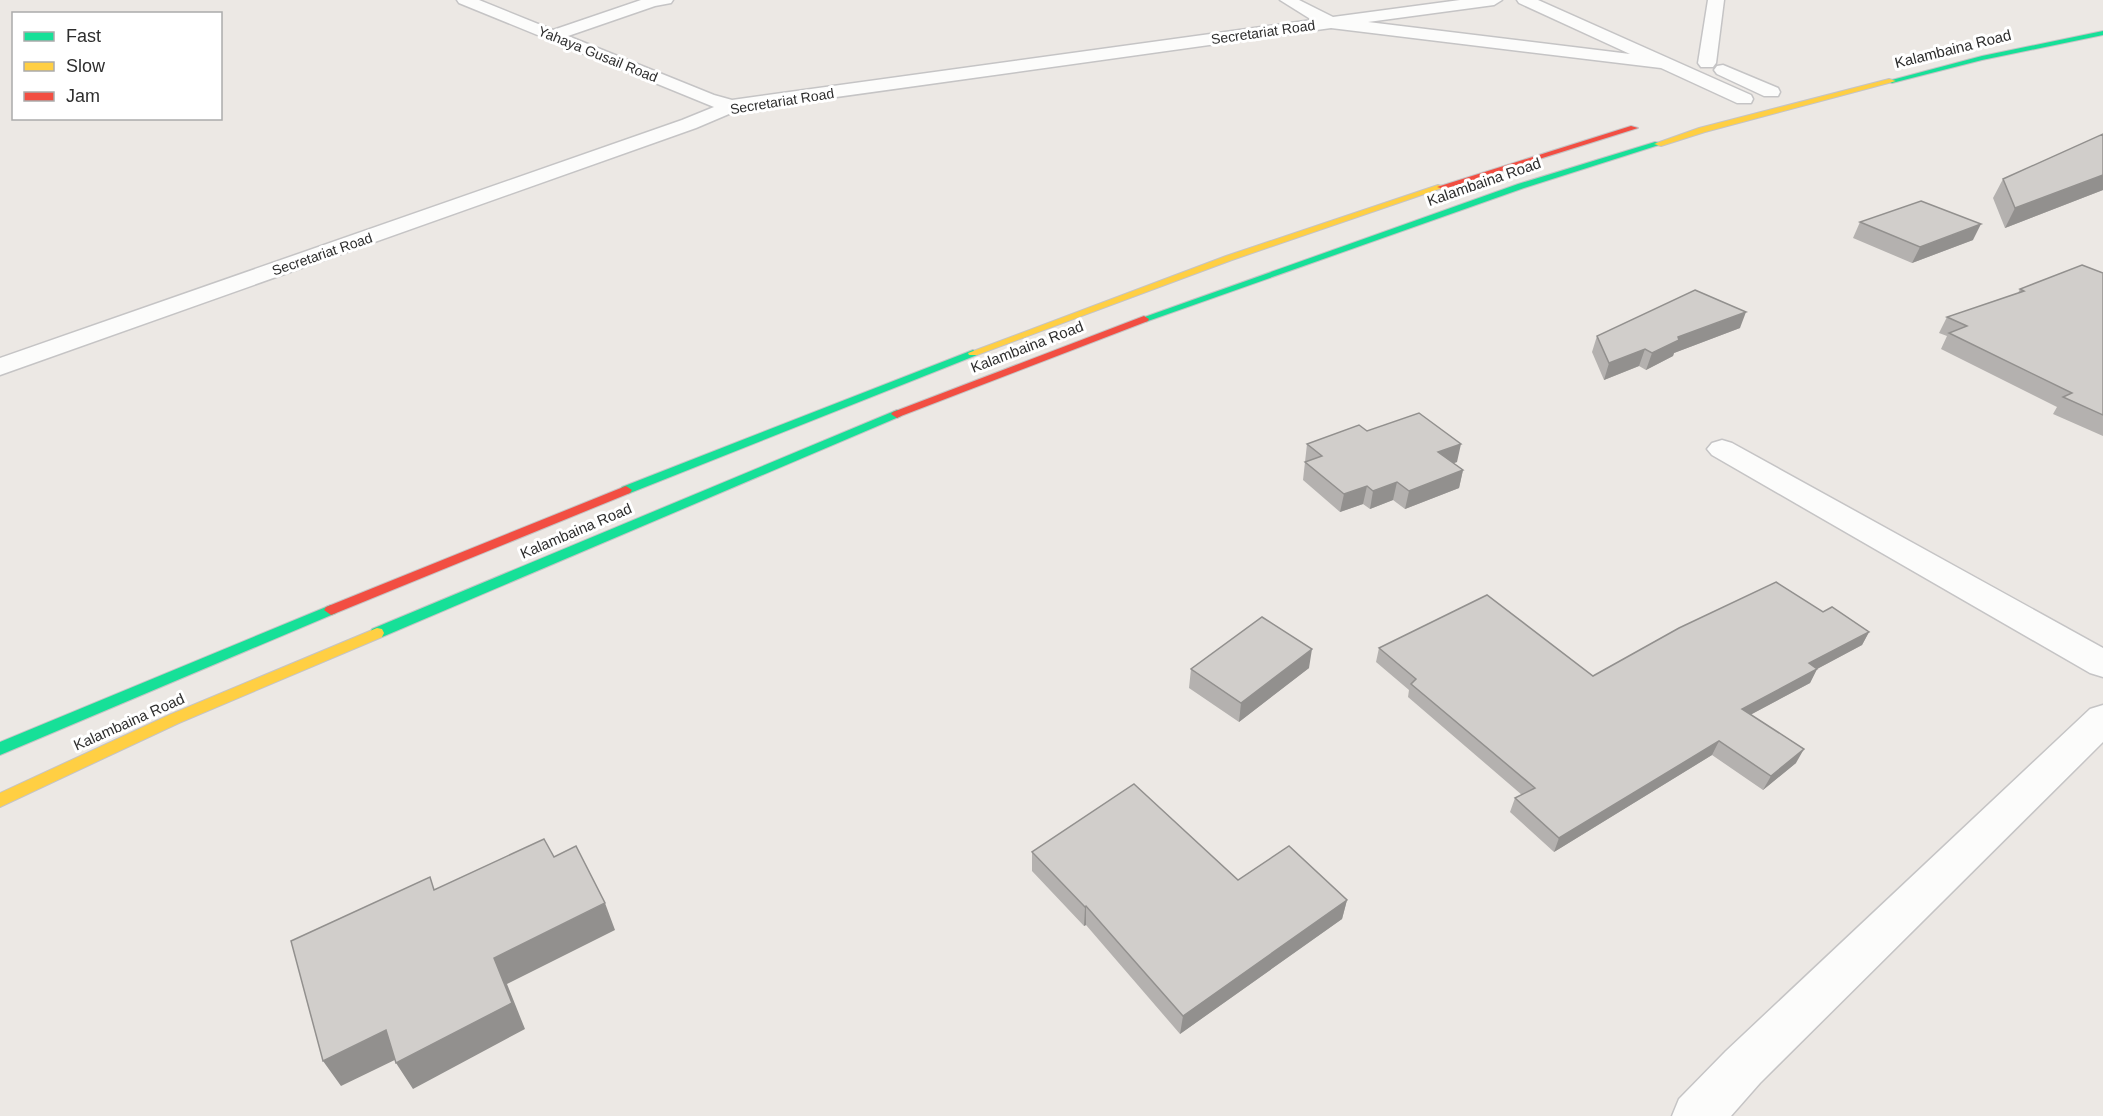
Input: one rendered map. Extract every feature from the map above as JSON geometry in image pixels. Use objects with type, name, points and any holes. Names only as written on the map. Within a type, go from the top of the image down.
[{"type":"main road","name":"Kalambaina Road","points":[[0,800],[174,719],[884,419],[1171,309],[1521,186],[1702,130],[1983,58],[2103,33]]},
{"type":"main road","points":[[1721,105],[1776,90]]},
{"type":"main road","points":[[0,749],[831,405],[1145,289],[1352,216],[1540,155],[1653,123]]},
{"type":"street","name":"Yahaya Gusail Road","points":[[465,0],[707,99],[732,106]]},
{"type":"street","points":[[554,35],[653,1],[665,0]]},
{"type":"street","points":[[1288,0],[1308,13],[1332,23],[1663,63]]},
{"type":"street","name":"Secretariat Road","points":[[278,248],[707,99],[770,87],[1411,0]]},
{"type":"street","name":"Secretariat Road","points":[[0,368],[689,124],[732,106],[1494,0]]},
{"type":"street","points":[[1525,0],[1744,99]]},
{"type":"street","points":[[1557,0],[1776,90]]},
{"type":"street","points":[[1696,58],[1716,0]]},
{"type":"street","points":[[1722,449],[2103,664]]},
{"type":"street","points":[[1697,1116],[1751,1059],[2103,718]]},
{"type":"building","points":[[2103,134],[2103,175],[2015,208],[2003,179]]},
{"type":"building","points":[[1921,201],[1981,224],[1920,247],[1860,222]]},
{"type":"building","points":[[2082,265],[2103,273],[2103,415],[2063,397],[2072,393],[1949,333],[1967,326],[1947,317],[2024,291],[2020,289]]},
{"type":"building","points":[[1695,290],[1746,312],[1678,337],[1679,340],[1652,353],[1645,349],[1609,363],[1597,336]]},
{"type":"building","points":[[1419,413],[1461,444],[1438,452],[1463,470],[1409,491],[1397,482],[1373,491],[1367,486],[1344,494],[1305,462],[1322,456],[1307,444],[1359,425],[1367,431]]},
{"type":"building","points":[[1776,582],[1823,612],[1832,607],[1869,632],[1809,663],[1817,669],[1742,709],[1804,749],[1771,776],[1719,741],[1559,838],[1515,798],[1535,788],[1411,684],[1416,679],[1379,648],[1487,595],[1593,676],[1679,628]]},
{"type":"building","points":[[1262,617],[1312,649],[1241,703],[1191,669]]},
{"type":"building","points":[[1134,784],[1238,880],[1289,846],[1347,900],[1183,1016],[1086,906],[1032,852]]},
{"type":"building","points":[[544,839],[554,857],[576,846],[605,903],[494,958],[512,1003],[396,1063],[386,1030],[323,1061],[291,941],[430,877],[434,890]]},
{"type":"traffic: fast","points":[[1892,81],[1982,58],[2103,33]]},
{"type":"traffic: fast","points":[[1144,319],[1521,186],[1658,144]]},
{"type":"traffic: fast","points":[[626,490],[973,353]]},
{"type":"traffic: fast","points":[[377,633],[897,414]]},
{"type":"traffic: fast","points":[[0,749],[331,610]]},
{"type":"traffic: slow","points":[[1658,144],[1702,130],[1892,81]]},
{"type":"traffic: slow","points":[[973,353],[1229,258],[1441,187]]},
{"type":"traffic: slow","points":[[0,800],[174,719],[377,633]]},
{"type":"traffic: jam","points":[[1441,187],[1634,128]]},
{"type":"traffic: jam","points":[[897,414],[1144,319]]},
{"type":"traffic: jam","points":[[331,610],[626,490]]}]
